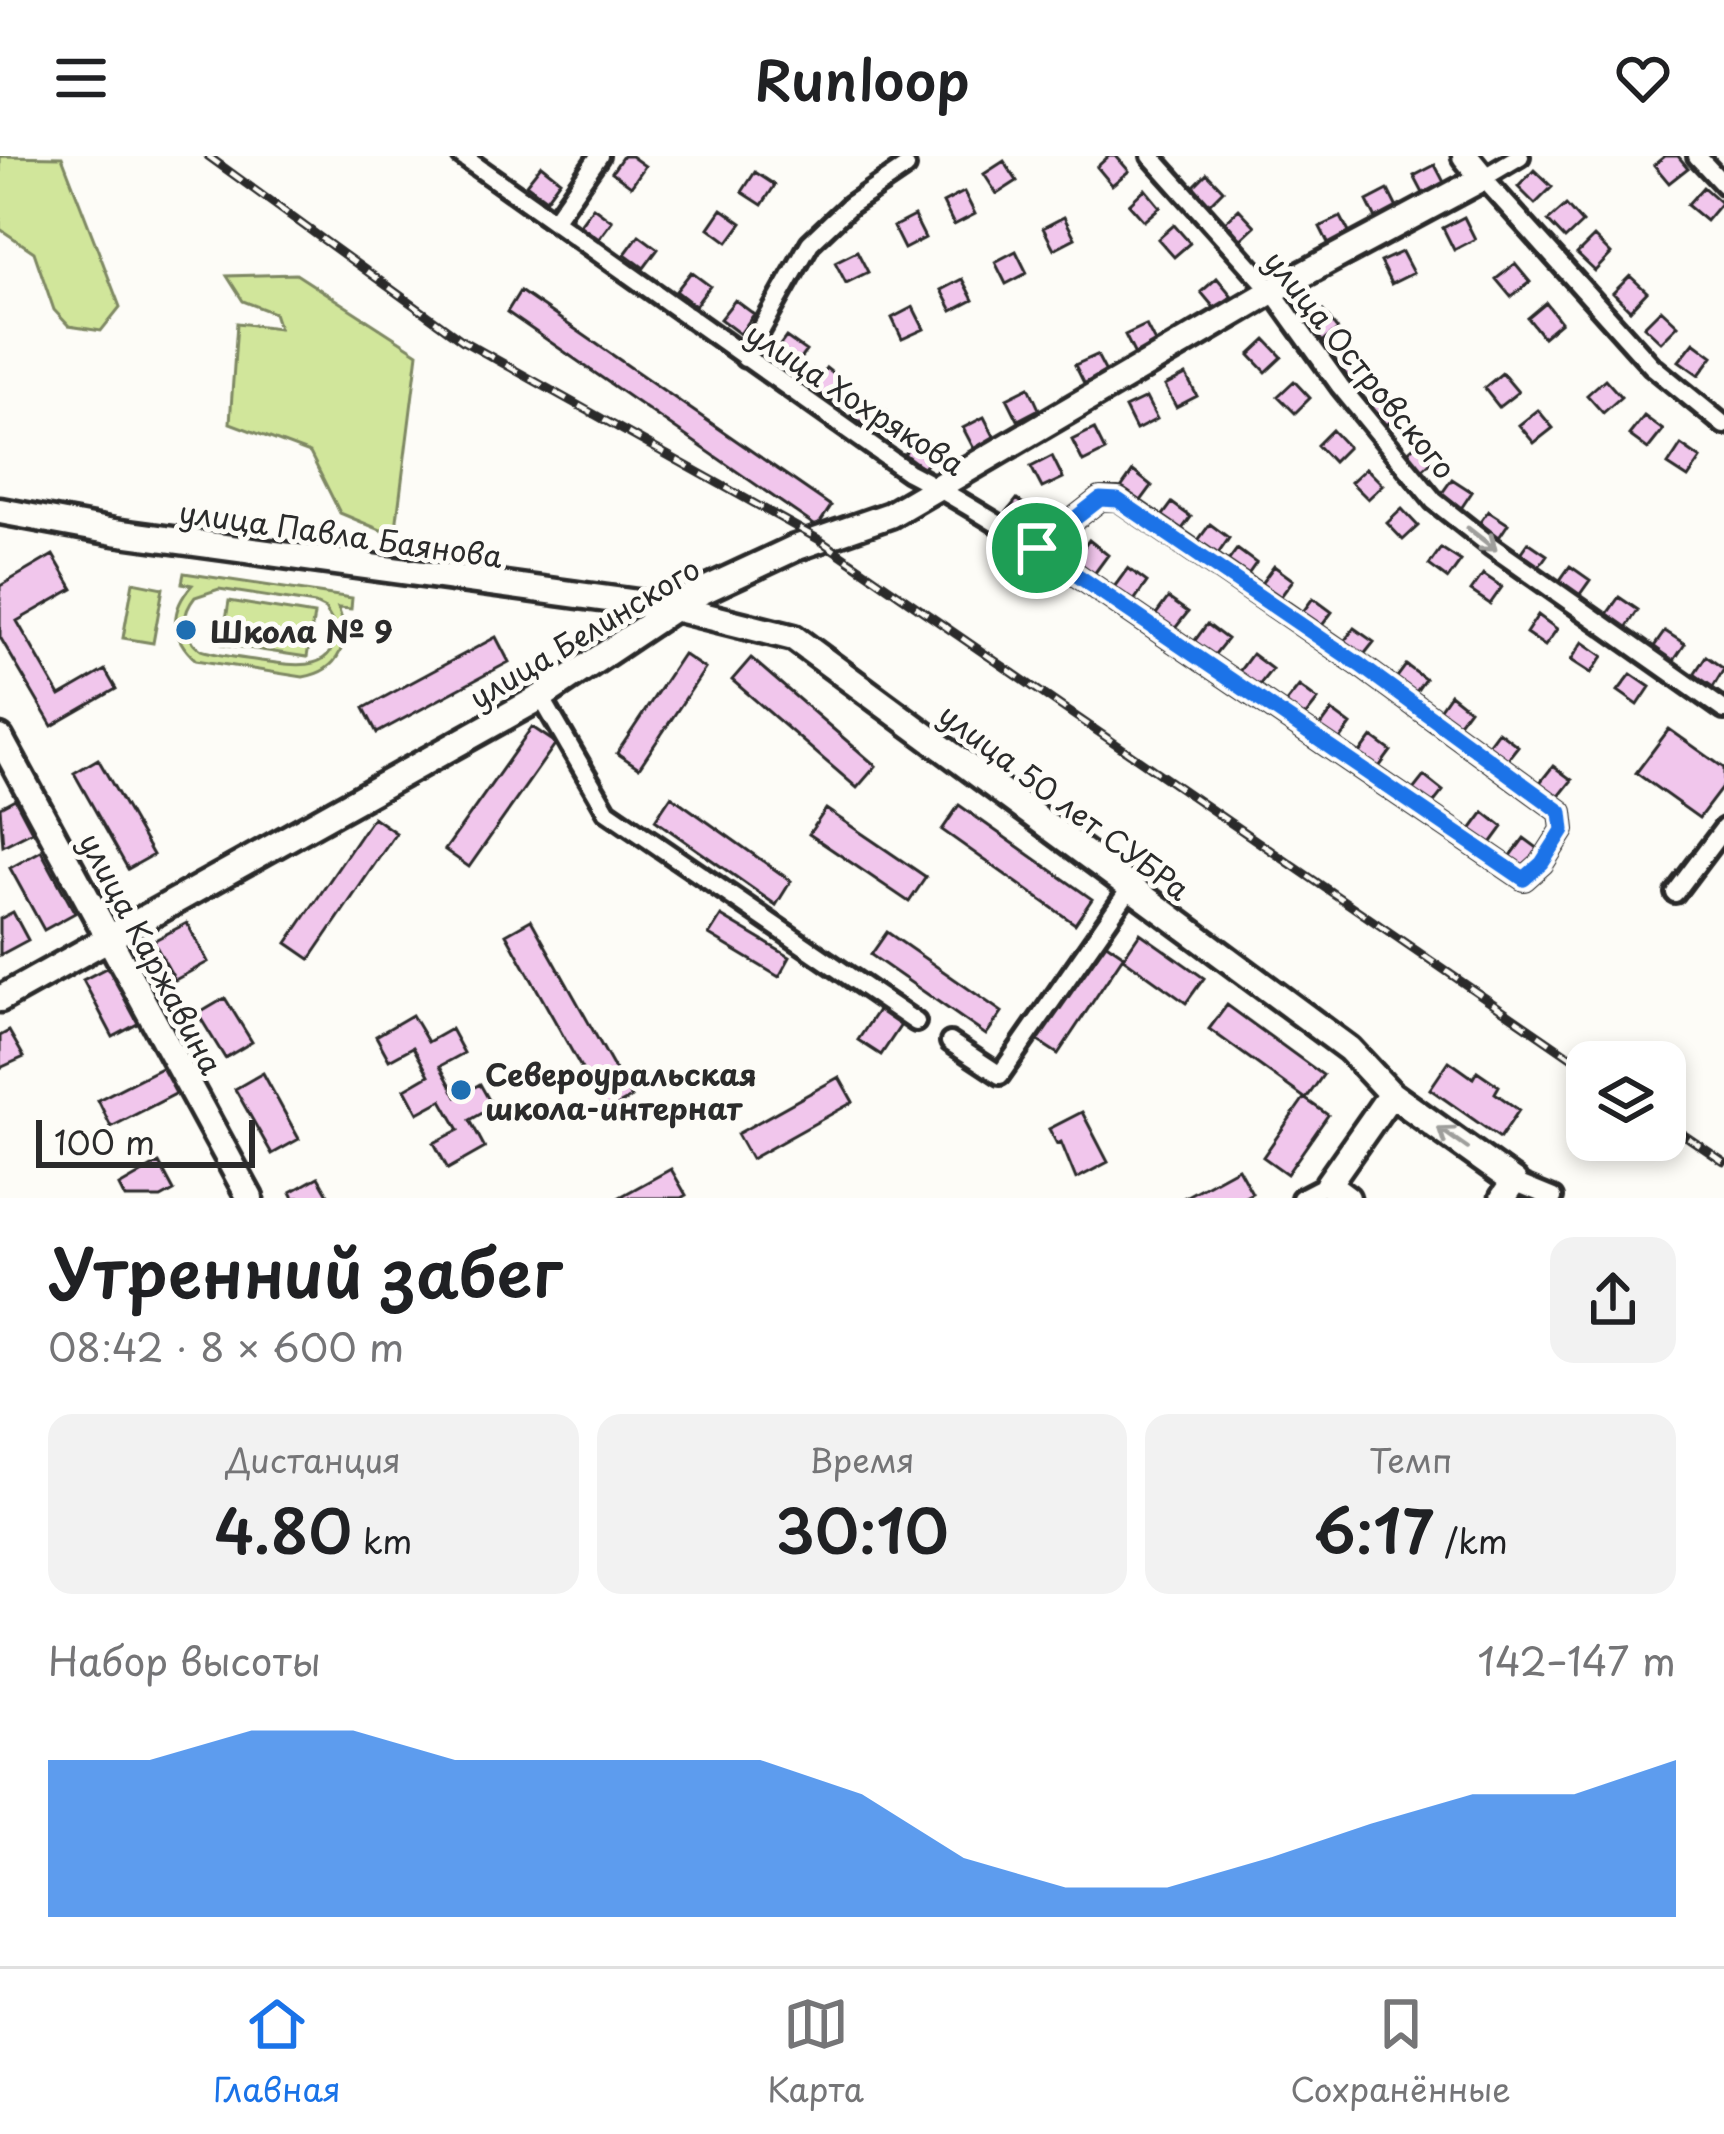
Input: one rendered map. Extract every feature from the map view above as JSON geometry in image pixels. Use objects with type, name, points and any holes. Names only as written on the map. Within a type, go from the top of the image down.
[{"type":"street","name":"улица Хохрякова","points":[[461,156],[908,472],[1037,548],[1524,879],[1542,863],[1563,830],[1561,812],[1360,665],[1118,500],[1100,499],[1037,548]]},
{"type":"street","points":[[555,219],[599,156]]},
{"type":"street","name":"улица Островского","points":[[1151,156],[1272,291],[1340,386],[1434,501],[1724,710]]},
{"type":"street","points":[[1465,156],[1652,366],[1724,425]]},
{"type":"street","name":"улица Белинского","points":[[0,999],[541,697],[692,596],[795,548],[890,515],[1272,291],[1520,156]]},
{"type":"street","points":[[1697,156],[1724,185]]},
{"type":"street","points":[[745,358],[810,243],[850,206],[905,167]]},
{"type":"street","name":"улица Павла Баянова","points":[[0,511],[137,535],[674,608]]},
{"type":"street","name":"улица 50 лет СУБРа","points":[[674,608],[794,638],[1349,1049],[1391,1094],[1509,1190]]},
{"type":"street","points":[[541,697],[608,811],[916,1022]]},
{"type":"street","name":"улица Каржавина","points":[[0,738],[250,1198]]},
{"type":"street","points":[[1675,893],[1724,828]]},
{"type":"street","points":[[950,1042],[1000,1075],[1130,887]]},
{"type":"street","points":[[1301,1198],[1338,1191],[1391,1094]]},
{"type":"street","points":[[1509,1190],[1553,1198]]},
{"type":"green space","points":[[0,156],[62,157],[120,307],[101,331],[69,326],[54,310],[34,252],[0,229]]},
{"type":"green space","points":[[296,274],[418,353],[395,536],[340,513],[310,453],[230,423],[237,323],[279,328],[274,313],[243,301],[227,276]]},
{"type":"green space","points":[[184,573],[352,598],[351,609],[338,608],[344,632],[340,653],[326,668],[303,677],[196,660],[177,633],[179,604],[192,585],[182,583]],"holes":[[[219,589],[325,609],[336,628],[329,654],[310,664],[273,663],[201,650],[185,625],[195,597]]]},
{"type":"green space","points":[[133,582],[163,588],[153,643],[123,638]]},
{"type":"green space","points":[[229,601],[314,615],[307,657],[222,644]]},
{"type":"building","points":[[623,156],[645,166],[631,186],[612,172]]},
{"type":"building","points":[[1116,156],[1129,171],[1112,185],[1097,167]]},
{"type":"building","points":[[1665,156],[1678,156],[1688,168],[1669,183],[1654,165]]},
{"type":"building","points":[[1004,161],[1017,181],[997,194],[984,174]]},
{"type":"building","points":[[541,165],[560,180],[546,199],[526,184]]},
{"type":"building","points":[[1435,165],[1446,186],[1425,197],[1414,176]]},
{"type":"building","points":[[1534,170],[1552,187],[1535,204],[1518,187]]},
{"type":"building","points":[[755,172],[775,185],[762,205],[742,192]]},
{"type":"building","points":[[1207,173],[1223,190],[1208,205],[1192,188]]},
{"type":"building","points":[[1703,187],[1721,203],[1706,221],[1687,205]]},
{"type":"building","points":[[1145,189],[1160,207],[1144,221],[1129,204]]},
{"type":"building","points":[[1388,190],[1399,212],[1378,223],[1367,201]]},
{"type":"building","points":[[964,192],[975,214],[954,225],[943,203]]},
{"type":"building","points":[[1566,205],[1582,223],[1565,239],[1548,221]]},
{"type":"building","points":[[593,207],[612,221],[598,240],[579,226]]},
{"type":"building","points":[[722,209],[742,223],[728,242],[709,228]]},
{"type":"building","points":[[1239,209],[1255,226],[1240,240],[1224,223]]},
{"type":"building","points":[[914,216],[925,238],[904,249],[893,227]]},
{"type":"building","points":[[1064,217],[1075,238],[1054,249],[1043,228]]},
{"type":"building","points":[[1341,217],[1352,238],[1331,249],[1320,227]]},
{"type":"building","points":[[1464,217],[1475,239],[1454,250],[1443,228]]},
{"type":"building","points":[[1174,225],[1190,243],[1174,257],[1158,239]]},
{"type":"building","points":[[639,235],[658,249],[644,268],[625,254]]},
{"type":"building","points":[[1594,237],[1611,254],[1595,271],[1577,254]]},
{"type":"building","points":[[857,251],[868,272],[846,283],[835,262]]},
{"type":"building","points":[[1016,251],[1027,273],[1006,284],[995,262]]},
{"type":"building","points":[[1402,252],[1413,273],[1391,284],[1380,262]]},
{"type":"building","points":[[1515,264],[1530,282],[1511,297],[1496,279]]},
{"type":"building","points":[[691,272],[710,286],[695,306],[676,291]]},
{"type":"building","points":[[1630,276],[1647,292],[1630,310],[1613,293]]},
{"type":"building","points":[[1217,278],[1232,296],[1216,310],[1201,292]]},
{"type":"building","points":[[962,279],[973,300],[952,311],[941,290]]},
{"type":"building","points":[[520,291],[831,506],[817,527],[507,312]]},
{"type":"building","points":[[735,300],[754,314],[740,334],[720,319]]},
{"type":"building","points":[[1546,303],[1561,322],[1543,337],[1528,318]]},
{"type":"building","points":[[913,307],[924,329],[902,339],[892,318]]},
{"type":"building","points":[[1661,309],[1678,325],[1661,342],[1644,326]]},
{"type":"building","points":[[1323,311],[1338,330],[1321,343],[1306,323]]},
{"type":"building","points":[[1146,325],[1157,346],[1136,357],[1125,335]]},
{"type":"building","points":[[786,337],[806,351],[791,371],[772,356]]},
{"type":"building","points":[[1266,340],[1282,357],[1266,372],[1250,355]]},
{"type":"building","points":[[1694,342],[1713,356],[1699,375],[1679,361]]},
{"type":"building","points":[[1349,352],[1364,370],[1348,384],[1333,366]]},
{"type":"building","points":[[1097,355],[1108,376],[1086,387],[1075,365]]},
{"type":"building","points":[[826,368],[845,383],[831,402],[812,387]]},
{"type":"building","points":[[1502,373],[1518,392],[1499,407],[1484,388]]},
{"type":"building","points":[[1186,375],[1197,396],[1176,407],[1165,386]]},
{"type":"building","points":[[1605,379],[1621,397],[1603,413],[1587,395]]},
{"type":"building","points":[[1294,381],[1310,398],[1295,413],[1278,396]]},
{"type":"building","points":[[1029,387],[1039,409],[1018,420],[1007,398]]},
{"type":"building","points":[[1388,394],[1403,411],[1387,425],[1371,407]]},
{"type":"building","points":[[866,397],[886,411],[871,430],[852,416]]},
{"type":"building","points":[[1146,398],[1157,419],[1136,430],[1125,408]]},
{"type":"building","points":[[1538,410],[1553,428],[1534,443],[1519,425]]},
{"type":"building","points":[[1644,416],[1663,430],[1648,449],[1629,435]]},
{"type":"building","points":[[984,417],[995,438],[974,449],[963,428]]},
{"type":"building","points":[[1094,429],[1105,451],[1083,462],[1072,440]]},
{"type":"building","points":[[1332,430],[1348,447],[1333,462],[1317,445]]},
{"type":"building","points":[[919,435],[938,449],[923,468],[904,454]]},
{"type":"building","points":[[1421,440],[1437,457],[1421,471],[1405,454]]},
{"type":"building","points":[[1681,445],[1701,459],[1688,478],[1668,465]]},
{"type":"building","points":[[1052,456],[1063,478],[1042,488],[1031,467]]},
{"type":"building","points":[[1366,468],[1383,485],[1368,499],[1351,482]]},
{"type":"building","points":[[1133,471],[1152,486],[1138,505],[1119,491]]},
{"type":"building","points":[[1452,479],[1472,492],[1460,510],[1440,496]]},
{"type":"building","points":[[1017,499],[1036,514],[1021,533],[1002,518]]},
{"type":"building","points":[[1172,503],[1191,517],[1177,536],[1158,522]]},
{"type":"building","points":[[1402,509],[1418,526],[1403,540],[1387,523]]},
{"type":"building","points":[[1488,511],[1508,524],[1496,542],[1476,528]]},
{"type":"building","points":[[1210,524],[1229,538],[1215,558],[1196,543]]},
{"type":"building","points":[[1089,540],[1108,555],[1094,574],[1075,559]]},
{"type":"building","points":[[1528,542],[1547,555],[1535,572],[1516,559]]},
{"type":"building","points":[[1441,548],[1461,561],[1448,579],[1429,565]]},
{"type":"building","points":[[1237,549],[1256,563],[1242,583],[1223,568]]},
{"type":"building","points":[[53,555],[73,589],[17,621],[60,696],[105,670],[116,689],[52,726],[0,637],[0,586]]},
{"type":"building","points":[[1274,566],[1293,580],[1279,599],[1260,585]]},
{"type":"building","points":[[1570,566],[1590,580],[1578,597],[1558,583]]},
{"type":"building","points":[[1128,568],[1147,582],[1133,602],[1114,587]]},
{"type":"building","points":[[1483,574],[1502,587],[1490,604],[1471,591]]},
{"type":"building","points":[[1619,597],[1638,610],[1626,628],[1607,614]]},
{"type":"building","points":[[1168,598],[1188,612],[1173,631],[1154,617]]},
{"type":"building","points":[[1313,598],[1332,612],[1318,631],[1299,617]]},
{"type":"building","points":[[1538,615],[1557,629],[1545,646],[1526,633]]},
{"type":"building","points":[[1207,624],[1227,639],[1212,658],[1193,643]]},
{"type":"building","points":[[1354,628],[1374,642],[1359,661],[1340,647]]},
{"type":"building","points":[[1665,631],[1685,644],[1673,662],[1653,648]]},
{"type":"building","points":[[496,637],[509,662],[377,733],[364,708]]},
{"type":"building","points":[[1583,642],[1603,656],[1591,673],[1571,660]]},
{"type":"building","points":[[683,654],[705,669],[639,768],[617,753]]},
{"type":"building","points":[[1252,654],[1272,669],[1257,688],[1238,673]]},
{"type":"building","points":[[1706,656],[1724,669],[1713,687],[1694,674]]},
{"type":"building","points":[[751,658],[876,766],[857,788],[732,680]]},
{"type":"building","points":[[1406,665],[1425,679],[1411,699],[1392,684]]},
{"type":"building","points":[[1631,674],[1650,687],[1638,705],[1618,691]]},
{"type":"building","points":[[1299,686],[1318,700],[1303,719],[1284,705]]},
{"type":"building","points":[[1450,694],[1469,709],[1455,728],[1436,714]]},
{"type":"building","points":[[1332,711],[1351,725],[1337,744],[1318,730]]},
{"type":"building","points":[[532,727],[556,743],[469,867],[445,850]]},
{"type":"building","points":[[1669,729],[1724,768],[1724,785],[1699,818],[1636,773]]},
{"type":"building","points":[[1498,731],[1518,746],[1503,765],[1484,750]]},
{"type":"building","points":[[1372,737],[1391,751],[1377,770],[1358,756]]},
{"type":"building","points":[[98,759],[153,855],[128,869],[74,773]]},
{"type":"building","points":[[1553,766],[1572,780],[1557,799],[1538,785]]},
{"type":"building","points":[[1424,776],[1443,791],[1428,810],[1409,795]]},
{"type":"building","points":[[671,796],[791,881],[776,905],[655,820]]},
{"type":"building","points":[[15,799],[32,831],[3,846],[0,807]]},
{"type":"building","points":[[959,805],[1092,899],[1075,924],[942,830]]},
{"type":"building","points":[[826,809],[926,877],[909,902],[809,834]]},
{"type":"building","points":[[1484,812],[1503,827],[1489,846],[1470,831]]},
{"type":"building","points":[[373,817],[396,833],[310,959],[287,943]]},
{"type":"building","points":[[1524,838],[1543,852],[1529,871],[1510,857]]},
{"type":"building","points":[[41,851],[75,913],[44,930],[10,868]]},
{"type":"building","points":[[13,912],[28,940],[0,955],[0,919]]},
{"type":"building","points":[[721,916],[790,957],[779,977],[709,935]]},
{"type":"building","points":[[531,920],[631,1098],[606,1112],[506,934]]},
{"type":"building","points":[[187,923],[208,962],[175,980],[153,941]]},
{"type":"building","points":[[887,932],[1002,1012],[986,1035],[871,955]]},
{"type":"building","points":[[1140,933],[1204,978],[1186,1003],[1123,958]]},
{"type":"building","points":[[1102,940],[1124,955],[1058,1054],[1035,1039]]},
{"type":"building","points":[[110,966],[139,1023],[113,1037],[83,980]]},
{"type":"building","points":[[225,998],[252,1042],[225,1058],[198,1014]]},
{"type":"building","points":[[1227,1005],[1323,1075],[1306,1099],[1209,1029]]},
{"type":"building","points":[[880,1007],[903,1022],[881,1055],[858,1040]]},
{"type":"building","points":[[412,1015],[428,1042],[451,1029],[464,1053],[440,1066],[457,1097],[480,1084],[493,1107],[470,1120],[485,1148],[448,1169],[434,1143],[459,1130],[442,1100],[418,1113],[405,1089],[429,1075],[413,1047],[389,1060],[376,1036]]},
{"type":"building","points":[[9,1031],[24,1057],[0,1068],[0,1036]]},
{"type":"building","points":[[1449,1061],[1473,1078],[1477,1071],[1499,1086],[1495,1093],[1519,1110],[1500,1138],[1430,1089]]},
{"type":"building","points":[[165,1066],[179,1092],[111,1127],[98,1100]]},
{"type":"building","points":[[263,1073],[299,1139],[272,1154],[235,1089]]},
{"type":"building","points":[[839,1077],[853,1102],[751,1159],[737,1134]]},
{"type":"building","points":[[1304,1098],[1328,1115],[1287,1174],[1263,1157]]},
{"type":"building","points":[[1082,1112],[1108,1162],[1076,1179],[1061,1142],[1057,1144],[1049,1129]]},
{"type":"building","points":[[159,1163],[174,1191],[161,1198],[125,1198],[119,1186]]},
{"type":"building","points":[[1238,1168],[1252,1193],[1243,1198],[1183,1198]]},
{"type":"building","points":[[671,1169],[686,1195],[681,1198],[618,1198]]},
{"type":"building","points":[[318,1177],[330,1198],[294,1198],[291,1192]]},
{"type":"railway","points":[[208,156],[463,341],[818,539],[1566,1054]]},
{"type":"railway","points":[[1686,1136],[1724,1162]]},
{"type":"place","name":"Школа № 9","points":[[186,630]]},
{"type":"place","name":"Североуральская школа-интернат","points":[[461,1090]]},
{"type":"route","points":[[1100,499],[1118,500],[1360,665],[1561,812],[1563,830],[1542,863],[1524,879],[1037,548],[1100,499]]}]
